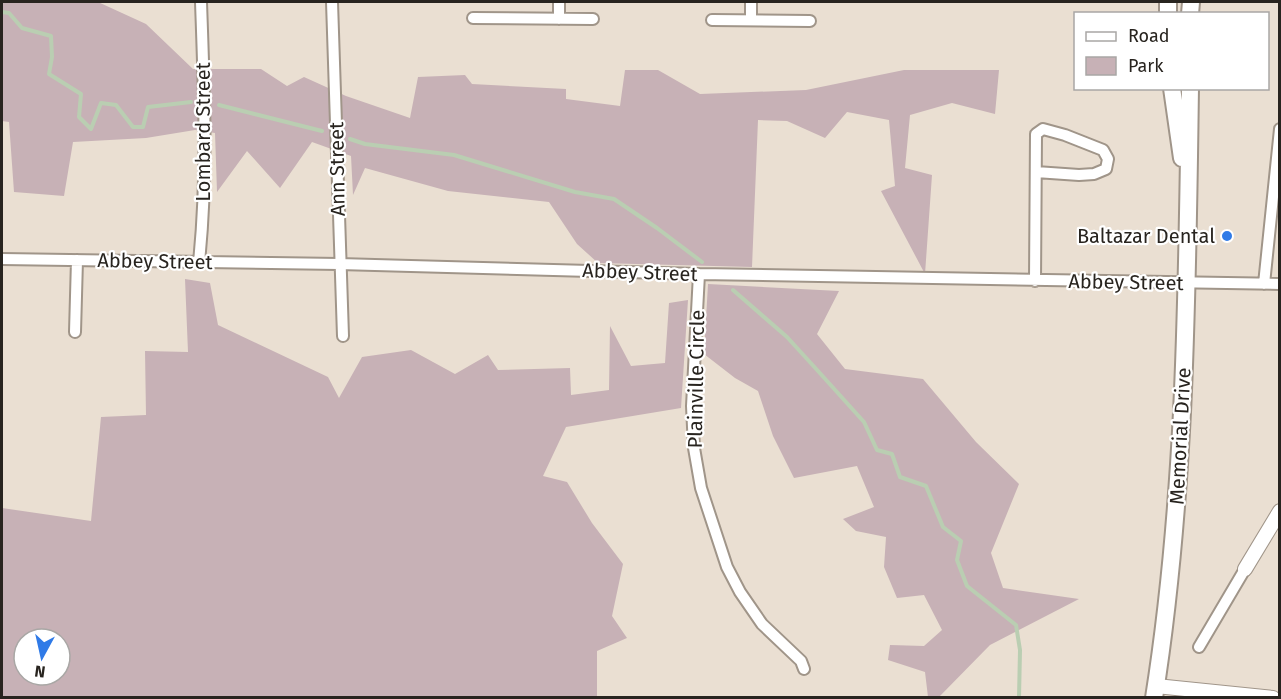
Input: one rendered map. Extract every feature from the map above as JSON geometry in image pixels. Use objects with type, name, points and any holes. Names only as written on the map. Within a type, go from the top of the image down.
[{"type":"main road","name":"Memorial Drive","points":[[1172,90],[1177,133],[1188,185]]},
{"type":"main road","name":"Memorial Drive","points":[[1155,692],[1170,589],[1183,411],[1190,90]]},
{"type":"street","name":"Lombard Street","points":[[199,262],[204,214],[206,133],[201,2]]},
{"type":"street","name":"Ann Street","points":[[332,2],[343,336]]},
{"type":"street","points":[[559,2],[559,19]]},
{"type":"street","points":[[750,20],[751,2]]},
{"type":"street","points":[[473,18],[593,19]]},
{"type":"street","points":[[711,20],[810,21]]},
{"type":"street","points":[[1035,280],[1036,134],[1043,129],[1065,135],[1103,150],[1108,159],[1106,169],[1094,174],[1036,172]]},
{"type":"street","points":[[1264,284],[1280,129]]},
{"type":"street","name":"Abbey Street","points":[[2,259],[339,264],[1185,284],[1280,284]]},
{"type":"street","points":[[75,332],[77,260]]},
{"type":"street","name":"Plainville Circle","points":[[699,274],[692,418],[700,488],[727,567],[740,592],[762,624],[801,661],[804,669]]},
{"type":"street","points":[[1199,647],[1280,511]]},
{"type":"street","points":[[1155,692],[1273,698]]},
{"type":"green space","points":[[2,2],[98,2],[146,24],[193,69],[261,69],[287,86],[304,77],[346,96],[410,118],[418,77],[465,75],[472,84],[566,89],[566,99],[620,106],[625,70],[658,70],[700,94],[806,90],[904,70],[999,70],[995,114],[952,103],[910,115],[905,168],[932,175],[925,274],[881,191],[895,186],[889,120],[847,112],[825,138],[787,121],[758,120],[752,267],[598,263],[577,244],[549,202],[448,191],[365,168],[353,195],[351,156],[312,142],[280,188],[247,151],[217,192],[215,133],[195,130],[146,138],[73,142],[64,196],[14,192],[9,122],[2,121]]},
{"type":"green space","points":[[185,279],[210,283],[218,325],[328,377],[339,398],[362,357],[411,350],[455,374],[488,355],[498,370],[570,368],[571,395],[609,390],[610,326],[631,366],[665,363],[669,303],[688,300],[681,408],[566,427],[543,476],[567,482],[592,523],[623,564],[612,616],[627,638],[597,651],[597,697],[2,697],[2,508],[91,521],[101,417],[146,415],[145,351],[188,352]]},
{"type":"green space","points":[[708,284],[839,291],[817,334],[845,369],[923,379],[976,442],[1019,484],[991,553],[1003,588],[1079,599],[990,645],[939,697],[928,697],[925,672],[888,660],[890,645],[924,646],[942,630],[924,595],[897,598],[884,567],[886,537],[856,531],[843,519],[874,507],[857,466],[794,478],[773,436],[758,391],[735,378],[704,354]]},
{"type":"waterway","points":[[2,12],[9,13],[22,28],[51,36],[52,57],[49,74],[81,94],[79,117],[91,129],[101,103],[116,105],[133,127],[143,127],[148,107],[191,102]]},
{"type":"waterway","points":[[219,105],[322,131]]},
{"type":"waterway","points":[[350,139],[365,144],[454,155],[575,192],[614,199],[702,262]]},
{"type":"waterway","points":[[733,290],[787,337],[864,422],[877,450],[892,454],[900,477],[926,486],[943,527],[961,541],[957,560],[967,586],[1016,625],[1020,650],[1019,698]]},
{"type":"place","name":"Baltazar Dental","points":[[1227,236]]}]
